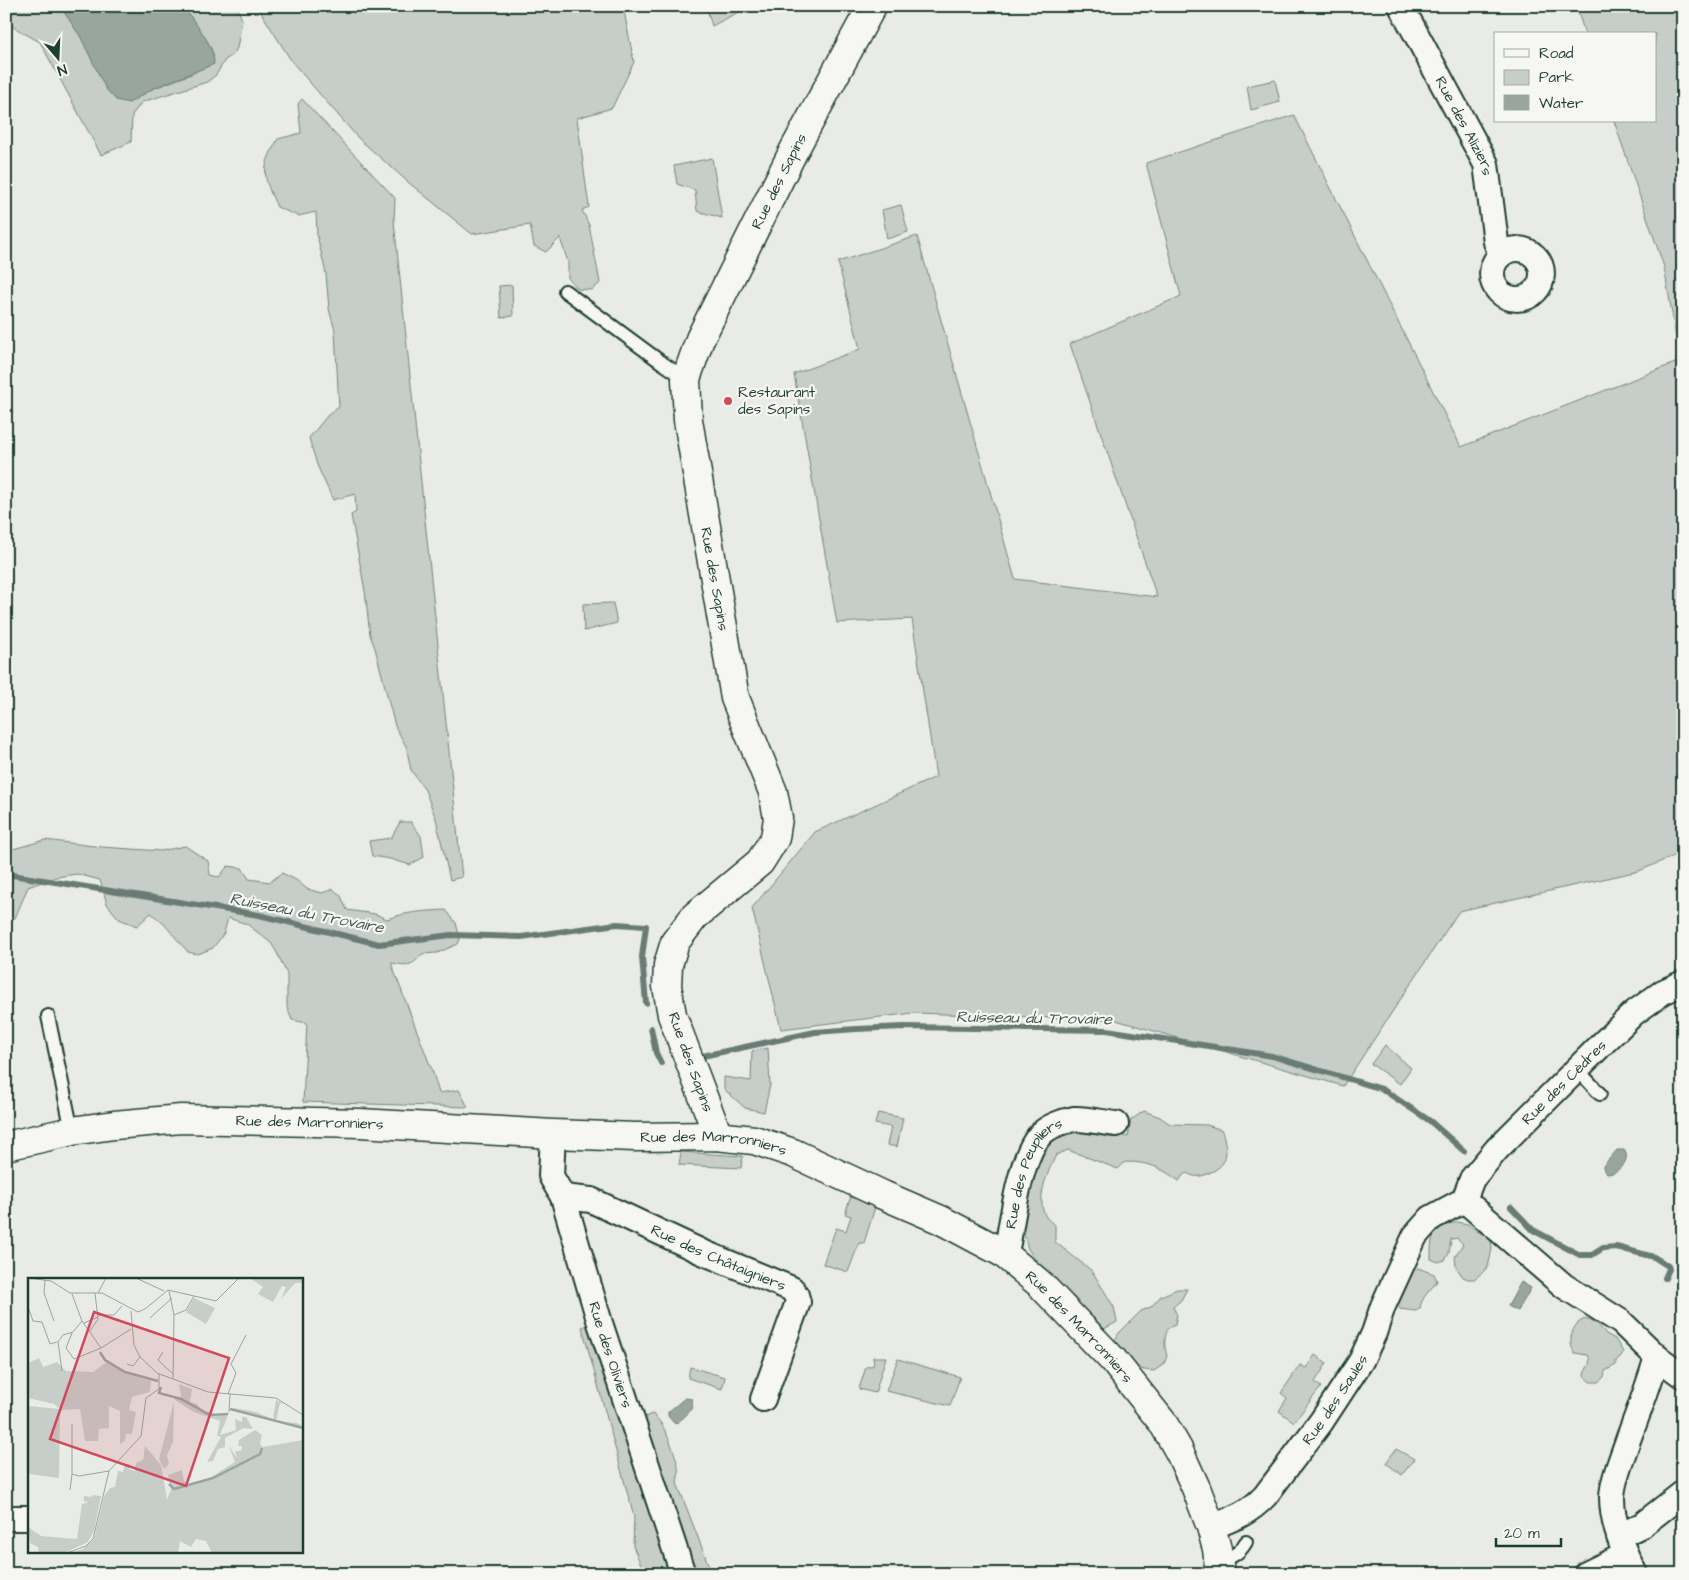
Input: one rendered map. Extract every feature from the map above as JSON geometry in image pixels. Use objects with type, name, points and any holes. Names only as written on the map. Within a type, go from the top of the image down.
[{"type":"street","name":"Rue des Sapins","points":[[716,1136],[715,1128],[672,1015],[667,986],[668,965],[675,942],[695,916],[760,862],[775,838],[778,818],[773,792],[735,698],[688,420],[686,379],[704,330],[793,152],[872,6]]},
{"type":"street","name":"Rue des Aliziers","points":[[1400,6],[1486,164],[1496,242],[1501,255]]},
{"type":"street","name":"Rue des Cèdres","points":[[1464,1200],[1472,1179],[1486,1162],[1577,1069],[1634,1013],[1663,992],[1683,984]]},
{"type":"street","name":"Rue des Marronniers","points":[[6,1146],[72,1131],[181,1119],[360,1123],[553,1134],[675,1138],[716,1136],[754,1140],[793,1153],[941,1220],[1003,1252],[1040,1284],[1089,1334],[1139,1392],[1162,1423],[1196,1488],[1211,1527],[1220,1567]]},
{"type":"street","name":"Rue des Peupliers","points":[[1003,1252],[1008,1243],[1025,1163],[1033,1145],[1042,1132],[1053,1126],[1075,1119],[1116,1124]]},
{"type":"street","name":"Rue des Oliviers","points":[[553,1134],[544,1179],[563,1197],[600,1323],[683,1574]]},
{"type":"street","name":"Rue des Châtaigniers","points":[[563,1197],[591,1200],[702,1252],[792,1288],[798,1302],[763,1399]]},
{"type":"street","name":"Rue des Saules","points":[[1211,1527],[1255,1507],[1265,1496],[1321,1422],[1362,1361],[1383,1306],[1415,1236],[1431,1218],[1464,1200]]},
{"type":"street","points":[[1464,1200],[1564,1286],[1620,1322],[1657,1357],[1683,1376]]},
{"type":"street","points":[[1627,1555],[1613,1507],[1614,1487],[1620,1464],[1657,1357]]},
{"type":"street","points":[[1586,1574],[1627,1555],[1642,1525],[1683,1493]]},
{"type":"street","points":[[6,1518],[28,1518]]},
{"type":"lane","points":[[565,291],[686,379]]},
{"type":"lane","points":[[48,1016],[72,1131]]},
{"type":"lane","points":[[1577,1069],[1600,1094]]},
{"type":"lane","points":[[1220,1567],[1241,1551],[1246,1542]]},
{"type":"green space","points":[[6,6],[60,6],[129,103],[152,89],[194,73],[214,56],[208,42],[183,6],[237,6],[242,20],[237,48],[233,55],[225,60],[216,75],[207,82],[142,102],[132,115],[131,142],[101,155],[40,42],[6,23]]},
{"type":"green space","points":[[257,6],[623,6],[634,62],[612,108],[577,118],[589,207],[582,210],[589,225],[600,283],[592,290],[578,289],[568,278],[568,262],[560,238],[546,252],[534,246],[530,225],[472,234],[358,138],[292,62]]},
{"type":"green space","points":[[706,6],[750,6],[712,26]]},
{"type":"green space","points":[[1576,6],[1683,6],[1683,360],[1681,361],[1683,362],[1683,852],[1639,871],[1459,911],[1343,1086],[1116,1020],[914,1013],[781,1029],[752,908],[815,832],[936,777],[912,619],[837,623],[794,374],[860,349],[838,262],[917,236],[1015,579],[1157,597],[1070,344],[1181,296],[1146,163],[1294,115],[1461,447],[1680,361],[1664,267],[1614,122],[1656,122],[1656,32],[1584,32]]},
{"type":"green space","points":[[1275,80],[1280,102],[1251,110],[1247,86]]},
{"type":"green space","points":[[302,99],[395,198],[394,221],[462,877],[450,880],[436,819],[425,790],[411,770],[406,746],[395,726],[370,635],[365,591],[351,515],[356,512],[355,494],[333,500],[317,465],[309,438],[328,415],[339,407],[335,331],[329,309],[326,274],[317,235],[316,212],[298,216],[277,207],[266,180],[268,158],[278,139],[301,133],[298,104]]},
{"type":"green space","points":[[712,158],[722,218],[697,211],[695,190],[677,184],[674,166]]},
{"type":"green space","points":[[901,205],[908,232],[887,239],[882,210]]},
{"type":"green space","points":[[512,285],[513,316],[501,318],[499,286]]},
{"type":"green space","points":[[613,603],[617,623],[584,631],[583,604]]},
{"type":"green space","points":[[400,822],[411,822],[421,836],[424,857],[410,865],[372,856],[369,841],[391,838]]},
{"type":"green space","points":[[45,840],[102,847],[161,851],[185,846],[208,861],[210,875],[219,877],[228,866],[242,868],[249,879],[270,882],[282,873],[296,880],[307,889],[322,893],[333,889],[341,896],[347,910],[375,914],[387,919],[409,913],[446,910],[456,923],[460,939],[458,944],[437,953],[422,954],[412,964],[391,963],[439,1093],[459,1090],[468,1107],[303,1102],[307,1023],[292,1020],[287,1007],[287,974],[271,943],[247,924],[228,918],[224,933],[213,948],[198,954],[188,952],[164,924],[151,913],[137,926],[119,919],[107,904],[100,880],[77,874],[56,877],[28,887],[15,918],[6,920],[6,851]]},
{"type":"green space","points":[[1385,1045],[1411,1068],[1400,1084],[1371,1064]]},
{"type":"green space","points":[[768,1048],[770,1085],[764,1112],[745,1108],[724,1089],[724,1077],[751,1081],[752,1051]]},
{"type":"green space","points":[[1144,1111],[1160,1117],[1170,1124],[1207,1125],[1222,1130],[1226,1155],[1221,1165],[1216,1169],[1201,1176],[1193,1176],[1187,1173],[1179,1181],[1166,1172],[1148,1164],[1125,1162],[1118,1169],[1068,1150],[1056,1155],[1044,1185],[1042,1194],[1043,1210],[1047,1218],[1055,1225],[1055,1242],[1092,1271],[1114,1307],[1117,1322],[1104,1329],[1096,1320],[1084,1313],[1074,1297],[1060,1289],[1045,1273],[1028,1249],[1021,1222],[1036,1151],[1062,1131],[1095,1128],[1128,1137],[1131,1120]]},
{"type":"green space","points":[[878,1113],[903,1118],[897,1147],[887,1145],[891,1127],[875,1124]]},
{"type":"green space","points":[[681,1152],[743,1156],[741,1168],[679,1165]]},
{"type":"green space","points":[[851,1196],[875,1207],[864,1243],[859,1243],[848,1272],[823,1264],[836,1228],[846,1231],[851,1216],[845,1214]]},
{"type":"green space","points":[[1457,1222],[1468,1224],[1491,1241],[1492,1249],[1488,1267],[1474,1279],[1463,1277],[1456,1267],[1455,1256],[1463,1244],[1457,1238],[1451,1239],[1449,1253],[1445,1260],[1438,1262],[1431,1259],[1435,1234],[1442,1227]]},
{"type":"green space","points":[[1418,1268],[1434,1274],[1437,1281],[1424,1297],[1420,1308],[1416,1311],[1400,1309],[1396,1301],[1406,1274]]},
{"type":"green space","points":[[1177,1289],[1187,1289],[1181,1300],[1173,1307],[1177,1315],[1175,1324],[1168,1328],[1165,1342],[1167,1356],[1164,1364],[1154,1371],[1135,1367],[1115,1340],[1119,1333],[1141,1311],[1151,1307],[1161,1296]]},
{"type":"green space","points":[[1589,1319],[1598,1324],[1606,1334],[1615,1339],[1623,1352],[1616,1361],[1616,1365],[1605,1371],[1604,1377],[1598,1382],[1590,1382],[1584,1376],[1590,1360],[1589,1357],[1575,1353],[1571,1345],[1574,1327],[1582,1320]]},
{"type":"green space","points":[[591,1323],[627,1444],[642,1471],[661,1528],[663,1551],[672,1561],[676,1574],[645,1574],[633,1546],[634,1517],[582,1327]]},
{"type":"green space","points":[[1315,1355],[1327,1363],[1315,1382],[1321,1387],[1294,1422],[1279,1411],[1287,1398],[1281,1393],[1300,1365],[1306,1368]]},
{"type":"green space","points":[[873,1357],[886,1357],[875,1393],[859,1389],[866,1367],[874,1365]]},
{"type":"green space","points":[[898,1359],[960,1377],[950,1406],[886,1391]]},
{"type":"green space","points":[[690,1367],[725,1377],[722,1389],[688,1378]]},
{"type":"green space","points":[[652,1414],[665,1430],[672,1446],[677,1461],[677,1483],[712,1574],[691,1574],[640,1419]]},
{"type":"green space","points":[[1396,1449],[1414,1459],[1402,1475],[1386,1463]]},
{"type":"water","points":[[60,6],[183,6],[211,48],[214,64],[152,89],[129,103],[116,100],[106,89],[80,36]]},
{"type":"water","points":[[1617,1150],[1624,1150],[1626,1154],[1625,1162],[1620,1169],[1608,1174],[1604,1171],[1603,1166]]},
{"type":"water","points":[[1521,1282],[1531,1288],[1518,1311],[1508,1306]]},
{"type":"water","points":[[685,1398],[692,1399],[691,1410],[677,1423],[673,1422],[668,1416],[668,1412]]},
{"type":"waterway","name":"Ruisseau du Trovaire","points":[[6,874],[259,915],[379,944],[451,935],[521,937],[617,924],[646,926],[642,957],[646,1003]]},
{"type":"waterway","name":"Ruisseau du Trovaire","points":[[698,1057],[815,1032],[856,1029],[904,1027],[1107,1030],[1272,1056],[1382,1089],[1430,1121],[1464,1151]]},
{"type":"waterway","points":[[651,1028],[656,1053],[661,1063]]},
{"type":"waterway","name":"Ruisseau du Trovaire","points":[[1511,1207],[1533,1230],[1580,1255],[1592,1255],[1603,1248],[1616,1247],[1654,1257],[1668,1266],[1669,1269],[1665,1278]]},
{"type":"place","name":"Restaurant des Sapins","points":[[728,401]]}]
